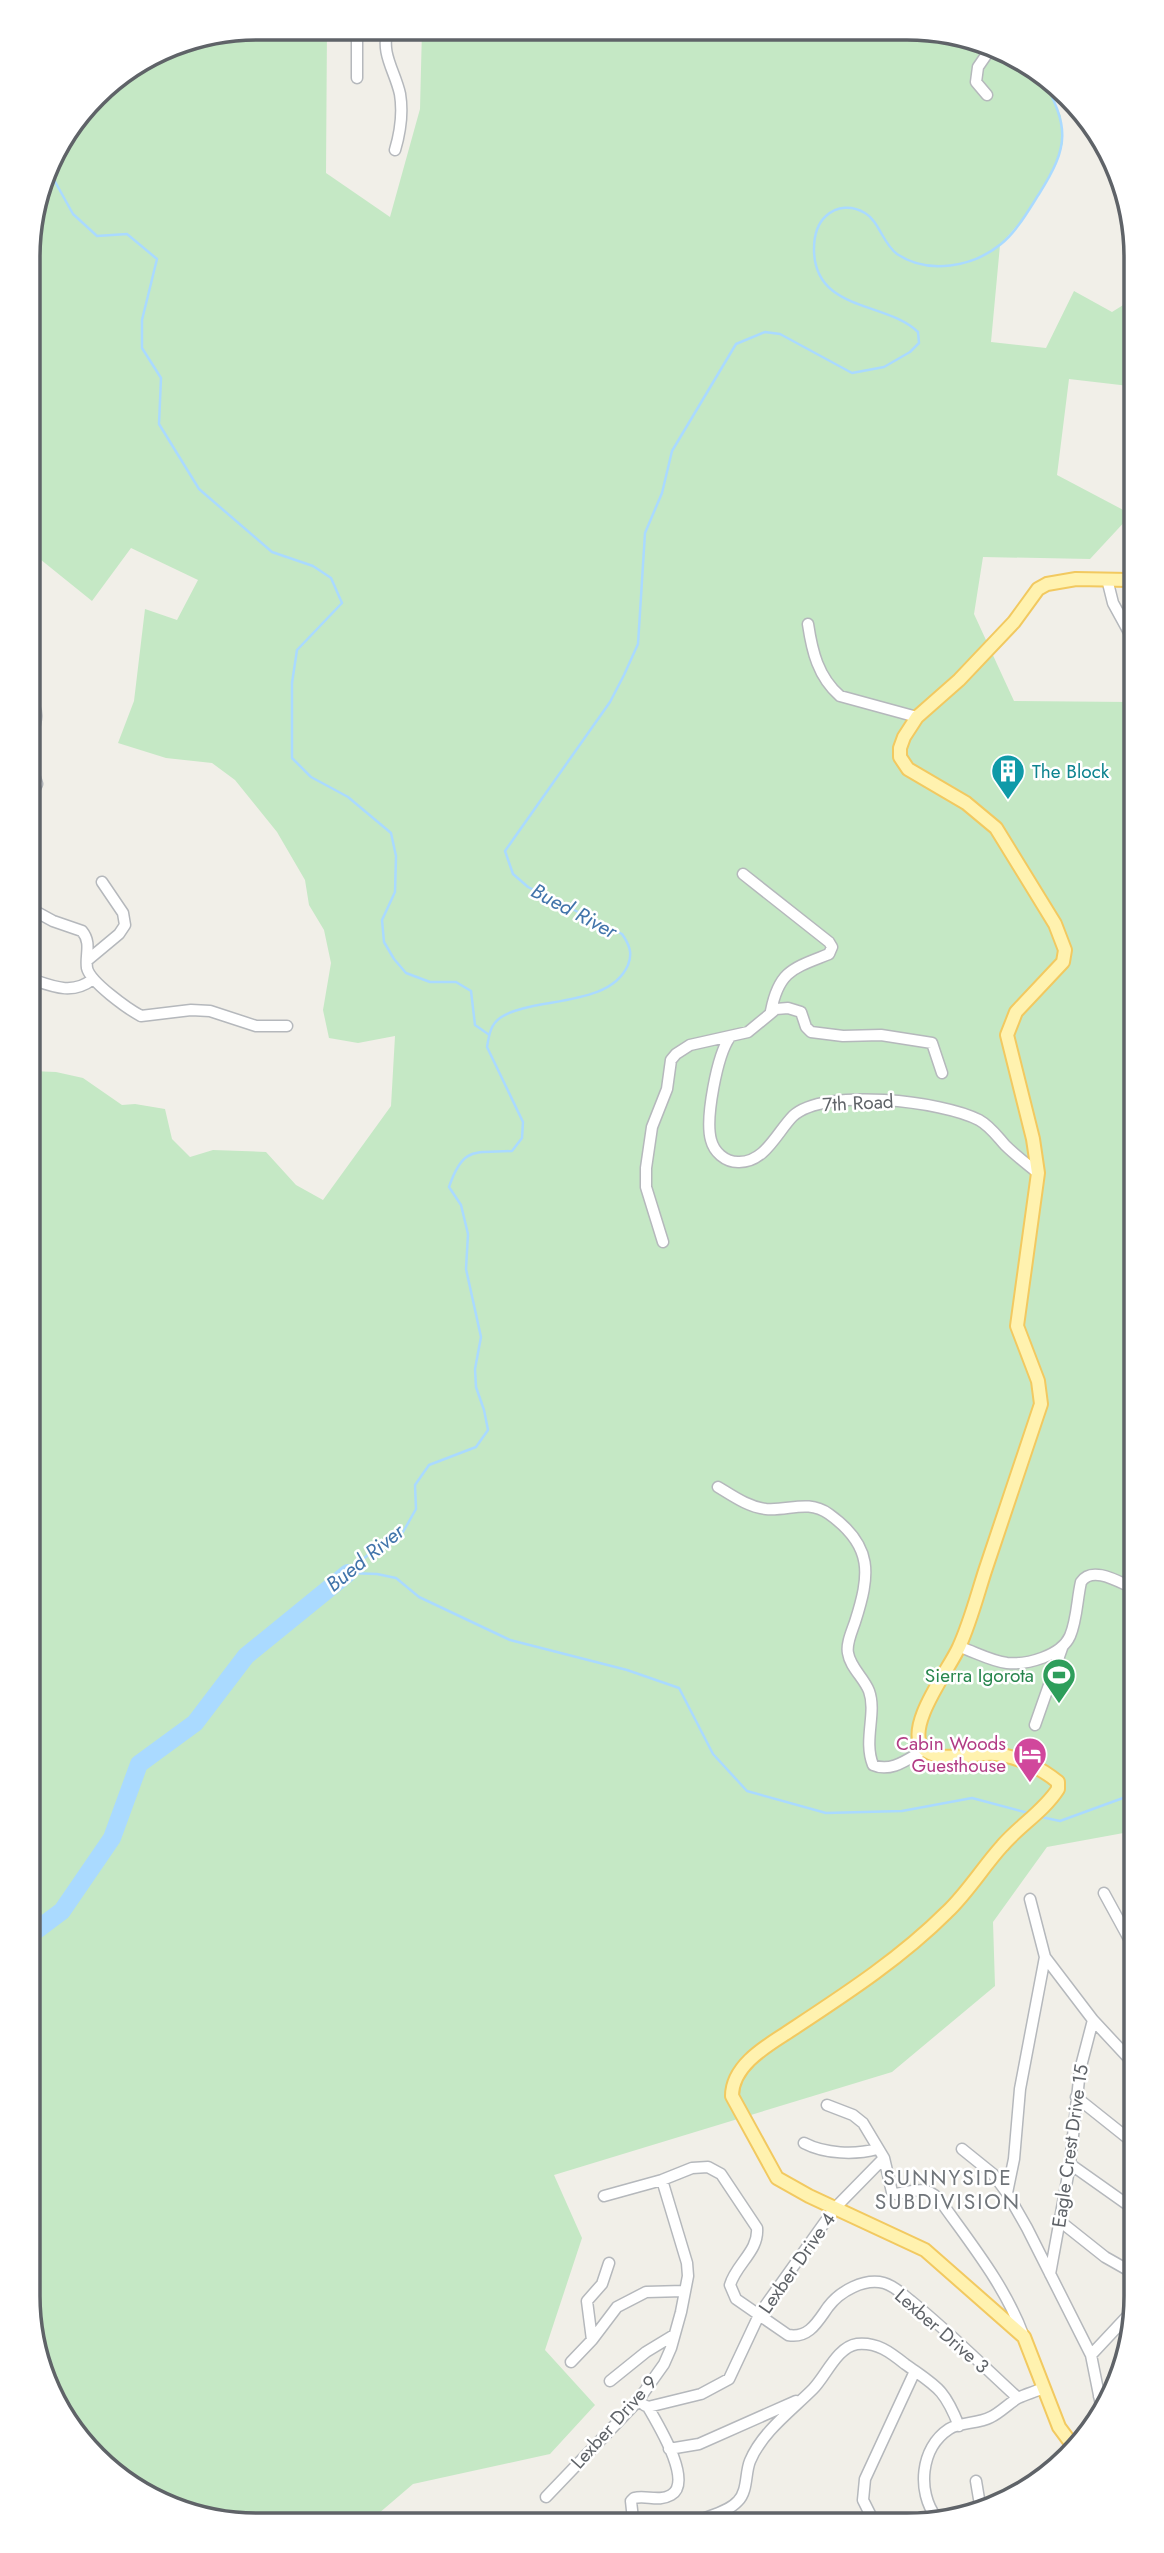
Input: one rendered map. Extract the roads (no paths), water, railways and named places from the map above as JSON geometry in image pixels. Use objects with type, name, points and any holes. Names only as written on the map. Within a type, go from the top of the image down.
[{"type":"main road","points":[[1069,2440],[1059,2427],[1024,2337],[925,2250],[777,2178],[732,2096],[732,2084],[762,2049],[850,1991],[917,1940],[948,1912],[1002,1845],[1057,1792],[1059,1786],[1058,1782],[1038,1769],[1012,1757],[994,1753],[956,1757],[933,1754],[924,1750],[919,1742],[918,1728],[927,1704],[960,1647],[1041,1404],[1038,1381],[1017,1326],[1038,1173],[1033,1139],[1007,1035],[1016,1012],[1063,962],[1065,950],[1055,924],[996,828],[966,803],[908,769],[901,757],[904,737],[917,717],[959,680],[1014,622],[1038,589],[1047,584],[1076,579],[1124,580]]},
{"type":"street","points":[[357,40],[357,78]]},
{"type":"street","points":[[386,40],[385,50],[401,106],[395,150]]},
{"type":"street","points":[[986,56],[978,67],[976,82],[987,95]]},
{"type":"street","points":[[1107,579],[1113,603],[1124,623]]},
{"type":"street","points":[[808,624],[821,672],[830,687],[840,696],[917,717]]},
{"type":"street","points":[[663,1242],[646,1187],[646,1168],[652,1127],[667,1090],[671,1060],[690,1045],[730,1037],[755,1028],[771,1011],[778,987],[790,970],[828,954],[832,947],[743,874]]},
{"type":"street","points":[[89,959],[119,934],[125,925],[123,913],[102,882]]},
{"type":"street","points":[[41,914],[82,931],[88,943],[87,968],[93,979],[142,1017],[183,1011],[210,1011],[256,1026],[287,1026]]},
{"type":"street","points":[[41,982],[78,988],[93,979]]},
{"type":"street","points":[[771,1011],[788,1008],[801,1012],[806,1027],[811,1032],[843,1036],[881,1035],[932,1044],[942,1073]]},
{"type":"street","name":"7th Road","points":[[730,1037],[722,1052],[710,1125],[710,1138],[714,1149],[723,1158],[736,1162],[759,1155],[794,1115],[807,1107],[823,1103],[894,1100],[936,1105],[978,1120],[1038,1173]]},
{"type":"street","points":[[718,1487],[756,1507],[768,1509],[809,1505],[818,1508],[841,1523],[853,1536],[860,1546],[867,1570],[850,1636],[848,1656],[869,1690],[869,1754],[873,1765],[881,1768],[891,1767],[924,1750]]},
{"type":"street","points":[[1035,1724],[1062,1648],[1070,1635],[1084,1577],[1093,1574],[1123,1584]]},
{"type":"street","points":[[960,1647],[1007,1663],[1028,1661],[1062,1648]]},
{"type":"street","points":[[1104,1893],[1123,1928]]},
{"type":"street","points":[[1030,1899],[1045,1958],[1093,2020],[1123,2052]]},
{"type":"street","points":[[1007,2193],[1014,2159],[1020,2089],[1045,1958]]},
{"type":"street","name":"Eagle Crest Drive 15","points":[[1050,2274],[1070,2164],[1083,2055],[1093,2020]]},
{"type":"street","points":[[1076,2097],[1123,2135]]},
{"type":"street","points":[[827,2105],[853,2115],[863,2123],[880,2153],[892,2192],[896,2194],[931,2190],[939,2199],[990,2270],[1013,2309],[1024,2337]]},
{"type":"street","points":[[804,2143],[824,2151],[880,2153]]},
{"type":"street","points":[[962,2149],[993,2174],[1007,2193],[1091,2355],[1099,2396]]},
{"type":"street","name":"Lexber Drive 4","points":[[648,2407],[701,2394],[729,2379],[760,2314],[835,2208],[880,2153]]},
{"type":"street","points":[[1070,2164],[1123,2202]]},
{"type":"street","points":[[604,2196],[700,2168],[708,2167],[721,2174],[757,2228],[758,2238],[733,2274],[730,2285],[732,2293],[736,2299],[760,2314]]},
{"type":"street","name":"Lexber Drive 9","points":[[546,2497],[636,2402],[664,2364],[688,2276],[687,2263],[662,2180]]},
{"type":"street","points":[[1061,2222],[1105,2257],[1123,2267]]},
{"type":"street","points":[[592,2340],[587,2301],[602,2284],[609,2263]]},
{"type":"street","name":"Lexber Drive 3","points":[[760,2314],[788,2335],[804,2335],[813,2328],[834,2299],[845,2291],[864,2283],[885,2284],[922,2310],[1018,2398]]},
{"type":"street","points":[[571,2362],[592,2340],[617,2306],[646,2292],[684,2291]]},
{"type":"street","points":[[1091,2355],[1122,2322]]},
{"type":"street","points":[[610,2381],[646,2352],[674,2335]]},
{"type":"street","points":[[715,2513],[739,2501],[752,2458],[780,2420],[816,2386],[836,2359],[850,2346],[858,2344],[883,2347],[941,2390],[950,2403],[959,2426]]},
{"type":"street","points":[[869,2513],[863,2501],[864,2479],[915,2371]]},
{"type":"street","points":[[933,2511],[925,2498],[924,2472],[933,2446],[950,2428],[993,2417],[1018,2398],[1043,2388]]},
{"type":"street","points":[[669,2449],[699,2444],[803,2398]]},
{"type":"street","points":[[632,2513],[631,2501],[634,2498],[658,2499],[670,2496],[677,2491],[680,2484],[669,2449],[648,2407],[636,2402]]},
{"type":"street","points":[[976,2481],[979,2500]]},
{"type":"waterway","name":"Bued River","points":[[348,1573],[382,1542],[403,1532],[416,1509],[415,1485],[429,1465],[476,1447],[488,1430],[476,1387],[475,1369],[481,1337],[466,1269],[468,1234],[461,1205],[449,1187],[459,1164],[465,1158],[479,1152],[512,1151],[522,1138],[523,1122],[487,1047],[492,1027],[500,1018],[514,1011],[568,1000],[604,989],[618,979],[628,965],[630,949],[622,934],[528,887],[513,874],[505,851],[610,702],[638,644],[645,533],[662,493],[672,451],[736,344],[765,332],[780,334],[852,373],[884,367],[910,352],[919,343],[918,332],[904,322],[838,295],[826,284],[817,269],[814,249],[818,227],[830,213],[850,208],[860,210],[870,217],[892,250],[909,261],[922,265],[950,265],[964,263],[990,252],[1007,239],[1022,220],[1056,162],[1062,136],[1061,123],[1052,97]]},
{"type":"waterway","points":[[55,181],[73,214],[97,236],[127,234],[157,259],[142,320],[142,348],[161,378],[159,424],[199,489],[272,552],[313,566],[331,578],[342,603],[297,650],[292,683],[292,758],[311,777],[348,797],[391,833],[396,856],[395,892],[382,920],[384,942],[406,973],[430,982],[456,982],[471,991],[475,1025],[488,1034]]},
{"type":"waterway","points":[[348,1573],[396,1578],[419,1597],[510,1640],[627,1670],[679,1688],[713,1754],[747,1791],[826,1813],[902,1811],[972,1798],[1028,1813]]},
{"type":"waterway","name":"Bued River","points":[[40,1927],[62,1911],[112,1838],[139,1764],[195,1723],[246,1656],[348,1573]]},
{"type":"waterway","points":[[1041,1817],[1060,1821],[1123,1798]]},
{"type":"place","name":"The Block","points":[[1008,801]]},
{"type":"place","name":"Sierra Igorota","points":[[1059,1705]]},
{"type":"place","name":"Cabin Woods Guesthouse","points":[[1030,1784]]},
{"type":"district","name":"SUNNYSIDE SUBDIVISION","points":[[948,2190]]}]
